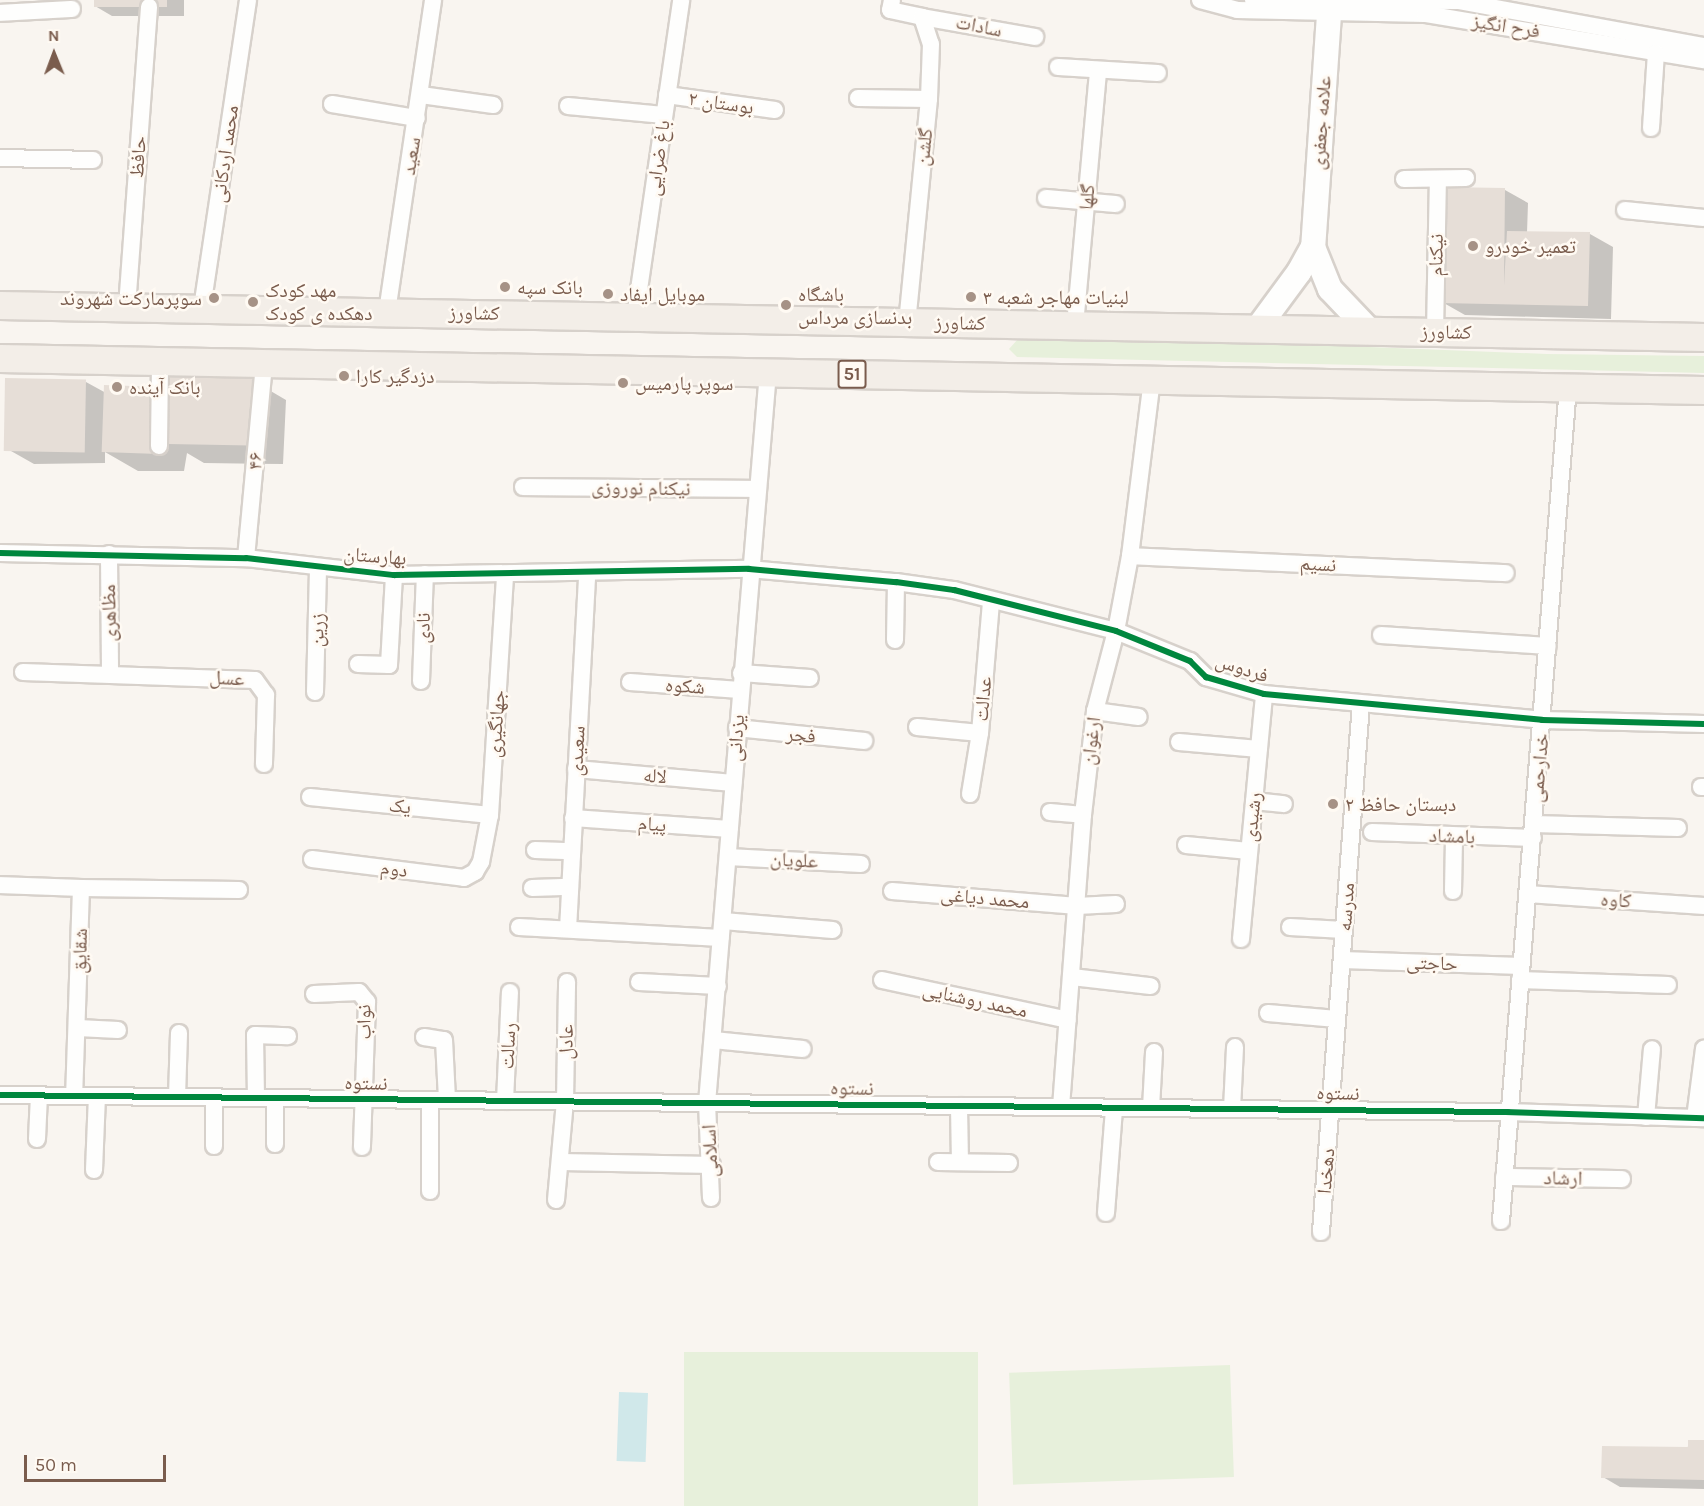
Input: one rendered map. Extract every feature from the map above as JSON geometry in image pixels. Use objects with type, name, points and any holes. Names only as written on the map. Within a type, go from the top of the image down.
[{"type":"main road","name":"علامه جعفری","points":[[1257,329],[1299,272],[1313,247],[1330,5]]},
{"type":"main road","name":"علامه جعفری","points":[[1313,247],[1330,289],[1370,331]]},
{"type":"main road","name":"کشاورز","points":[[0,305],[1704,337]]},
{"type":"main road","name":"51","points":[[0,358],[1704,390]]},
{"type":"street","name":"محمد اردکانی","points":[[202,308],[248,0]]},
{"type":"street","name":"سعید","points":[[387,312],[434,0]]},
{"type":"street","name":"باغ ضرایی","points":[[635,317],[681,0]]},
{"type":"street","points":[[892,0],[890,10],[922,17]]},
{"type":"street","name":"فرح انگیز","points":[[1200,0],[1238,6],[1330,5],[1425,14],[1704,60]]},
{"type":"street","points":[[1253,0],[1330,5],[1458,1],[1704,46]]},
{"type":"street","name":"حافظ","points":[[127,307],[149,7]]},
{"type":"street","points":[[0,13],[72,9]]},
{"type":"street","name":"سادات","points":[[922,17],[1035,37]]},
{"type":"street","name":"گلشن","points":[[907,322],[929,99],[931,44],[922,17]]},
{"type":"street","points":[[1651,128],[1656,53]]},
{"type":"street","points":[[1058,67],[1158,73]]},
{"type":"street","name":"گلها","points":[[1075,325],[1098,70]]},
{"type":"street","points":[[421,95],[494,105]]},
{"type":"street","name":"بوستان ۲","points":[[667,95],[775,110]]},
{"type":"street","points":[[858,98],[929,99]]},
{"type":"street","points":[[333,104],[417,118]]},
{"type":"street","points":[[568,106],[664,115]]},
{"type":"street","points":[[0,158],[93,160]]},
{"type":"street","points":[[1404,179],[1466,178]]},
{"type":"street","name":"نیکنام","points":[[1435,332],[1438,179]]},
{"type":"street","points":[[1046,198],[1116,204]]},
{"type":"street","points":[[1625,210],[1704,218]]},
{"type":"street","points":[[159,446],[160,361]]},
{"type":"street","name":"۴۶","points":[[246,558],[264,363]]},
{"type":"street","name":"یزدانی","points":[[707,1103],[714,1040],[749,569],[768,372]]},
{"type":"street","name":"ارغوان","points":[[1060,1107],[1083,815],[1095,711],[1116,631],[1130,556],[1152,380]]},
{"type":"street","name":"خدارحمی","points":[[1501,1221],[1568,387]]},
{"type":"street","name":"نیکنام نوروزی","points":[[523,487],[758,489]]},
{"type":"street","name":"بهارستان","points":[[0,553],[246,558],[394,575],[749,569]]},
{"type":"street","name":"مظاهری","points":[[109,554],[110,672]]},
{"type":"street","name":"نسیم","points":[[1130,556],[1506,573]]},
{"type":"street","name":"زرین","points":[[315,692],[318,568]]},
{"type":"street","name":"فردوس","points":[[749,569],[896,582],[954,590],[991,602],[1116,631],[1190,661],[1206,676],[1264,694],[1542,720],[1704,724]]},
{"type":"street","name":"سعیدی","points":[[568,929],[587,573]]},
{"type":"street","name":"نادی","points":[[421,681],[425,574]]},
{"type":"street","name":"جهانگیری","points":[[476,872],[481,862],[490,815],[505,574]]},
{"type":"street","points":[[358,664],[389,664],[394,575]]},
{"type":"street","points":[[895,640],[896,582]]},
{"type":"street","name":"عدالت","points":[[917,727],[980,733],[991,602]]},
{"type":"street","points":[[1381,635],[1548,646]]},
{"type":"street","points":[[23,672],[110,672]]},
{"type":"street","name":"عسل","points":[[110,672],[255,680],[266,695],[264,764]]},
{"type":"street","points":[[741,673],[810,678]]},
{"type":"street","name":"شکوه","points":[[630,682],[740,690]]},
{"type":"street","name":"رشیدی","points":[[1240,939],[1264,694]]},
{"type":"street","name":"مدرسه","points":[[1331,1110],[1361,704]]},
{"type":"street","points":[[1095,711],[1139,717]]},
{"type":"street","name":"فجر","points":[[737,729],[864,741]]},
{"type":"street","points":[[970,794],[980,733]]},
{"type":"street","points":[[1179,742],[1259,750]]},
{"type":"street","name":"لاله","points":[[576,769],[733,783]]},
{"type":"street","name":"یک","points":[[310,797],[490,815]]},
{"type":"street","points":[[1254,801],[1284,804]]},
{"type":"street","points":[[1050,812],[1083,815]]},
{"type":"street","name":"پیام","points":[[573,818],[730,829]]},
{"type":"street","name":"بامشاد","points":[[1372,832],[1454,837],[1533,831],[1678,828]]},
{"type":"street","points":[[1453,891],[1454,837]]},
{"type":"street","points":[[1186,845],[1249,851]]},
{"type":"street","points":[[535,850],[572,852]]},
{"type":"street","name":"علویان","points":[[728,857],[861,864]]},
{"type":"street","name":"دوم","points":[[312,859],[464,878],[476,872]]},
{"type":"street","points":[[0,885],[239,890]]},
{"type":"street","points":[[532,888],[570,887]]},
{"type":"street","name":"شقایق","points":[[74,1096],[81,888]]},
{"type":"street","name":"محمد دیاغی","points":[[892,891],[1077,906],[1116,904]]},
{"type":"street","name":"کاوه","points":[[1528,894],[1704,906]]},
{"type":"street","points":[[519,927],[833,930]]},
{"type":"street","points":[[1290,927],[1344,930]]},
{"type":"street","name":"حاجتی","points":[[1342,960],[1668,986]]},
{"type":"street","points":[[1072,977],[1150,986]]},
{"type":"street","name":"محمد روشنایی","points":[[882,980],[1068,1020]]},
{"type":"street","name":"عادل","points":[[556,1200],[562,1162],[567,982]]},
{"type":"street","points":[[639,982],[718,986]]},
{"type":"street","name":"رسالت","points":[[505,1101],[510,992]]},
{"type":"street","name":"نواب","points":[[314,994],[364,994],[367,1002],[363,1099]]},
{"type":"street","points":[[1268,1013],[1337,1019]]},
{"type":"street","points":[[78,1028],[118,1030]]},
{"type":"street","points":[[177,1097],[179,1033]]},
{"type":"street","points":[[256,1098],[255,1035],[288,1036]]},
{"type":"street","points":[[424,1037],[444,1040],[447,1100]]},
{"type":"street","points":[[714,1040],[803,1049]]},
{"type":"street","points":[[1232,1109],[1235,1047]]},
{"type":"street","points":[[1646,1117],[1652,1049]]},
{"type":"street","points":[[1700,1118],[1704,1049]]},
{"type":"street","points":[[1151,1108],[1154,1052]]},
{"type":"street","name":"نستوه","points":[[0,1095],[1508,1112],[1700,1118]]},
{"type":"street","points":[[37,1139],[39,1095]]},
{"type":"street","points":[[94,1170],[97,1096]]},
{"type":"street","points":[[214,1097],[214,1146]]},
{"type":"street","points":[[275,1098],[275,1144]]},
{"type":"street","points":[[362,1147],[363,1099]]},
{"type":"street","points":[[430,1100],[430,1191]]},
{"type":"street","name":"اسلامی","points":[[707,1103],[712,1165],[711,1198]]},
{"type":"street","points":[[959,1106],[960,1162]]},
{"type":"street","points":[[1106,1213],[1114,1108]]},
{"type":"street","name":"دهخدا","points":[[1321,1232],[1331,1110]]},
{"type":"street","points":[[562,1162],[712,1165]]},
{"type":"street","points":[[938,1162],[1009,1163]]},
{"type":"street","name":"ارشاد","points":[[1504,1177],[1622,1179]]},
{"type":"green space","points":[[1018,339],[1173,339],[1547,354],[1704,356],[1704,373],[1017,357],[1009,349]]},
{"type":"green space","points":[[684,1352],[978,1352],[978,1506],[684,1506]]},
{"type":"green space","points":[[1230,1365],[1234,1477],[1013,1485],[1009,1373]]},
{"type":"water","points":[[619,1392],[648,1393],[646,1462],[617,1461]]},
{"type":"building","points":[[94,0],[167,0],[167,7],[94,7]]},
{"type":"building","points":[[1442,187],[1505,188],[1504,285],[1507,231],[1590,232],[1588,306],[1440,303]]},
{"type":"building","points":[[169,377],[252,378],[251,445],[168,444]]},
{"type":"building","points":[[5,378],[86,379],[85,452],[4,451]]},
{"type":"building","points":[[104,385],[154,387],[152,454],[102,452]]},
{"type":"building","points":[[1688,1440],[1704,1440],[1704,1480],[1601,1478],[1602,1446],[1688,1447]]},
{"type":"cycle path","points":[[0,553],[246,558],[394,575],[749,569],[896,582],[954,590],[1116,631],[1190,661],[1206,677],[1264,694],[1542,720],[1704,724]]},
{"type":"cycle path","points":[[0,1095],[1508,1112],[1704,1118]]},
{"type":"place","name":"تعمیر خودرو","points":[[1473,246]]},
{"type":"place","name":"بانک سپه","points":[[505,287]]},
{"type":"place","name":"موبایل ایفاد","points":[[608,294]]},
{"type":"place","name":"لبنیات مهاجر شعبه ۳","points":[[971,297]]},
{"type":"place","name":"سوپرمارکت شهروند","points":[[214,298]]},
{"type":"place","name":"مهد کودک دهکده ی کودک","points":[[253,302]]},
{"type":"place","name":"باشگاه بدنسازی مرداس","points":[[786,305]]},
{"type":"place","name":"دزدگیر کارا","points":[[344,376]]},
{"type":"place","name":"سوپر پارمیس","points":[[623,383]]},
{"type":"place","name":"بانک آینده","points":[[117,387]]},
{"type":"place","name":"دبستان حافظ ۲","points":[[1333,804]]}]
